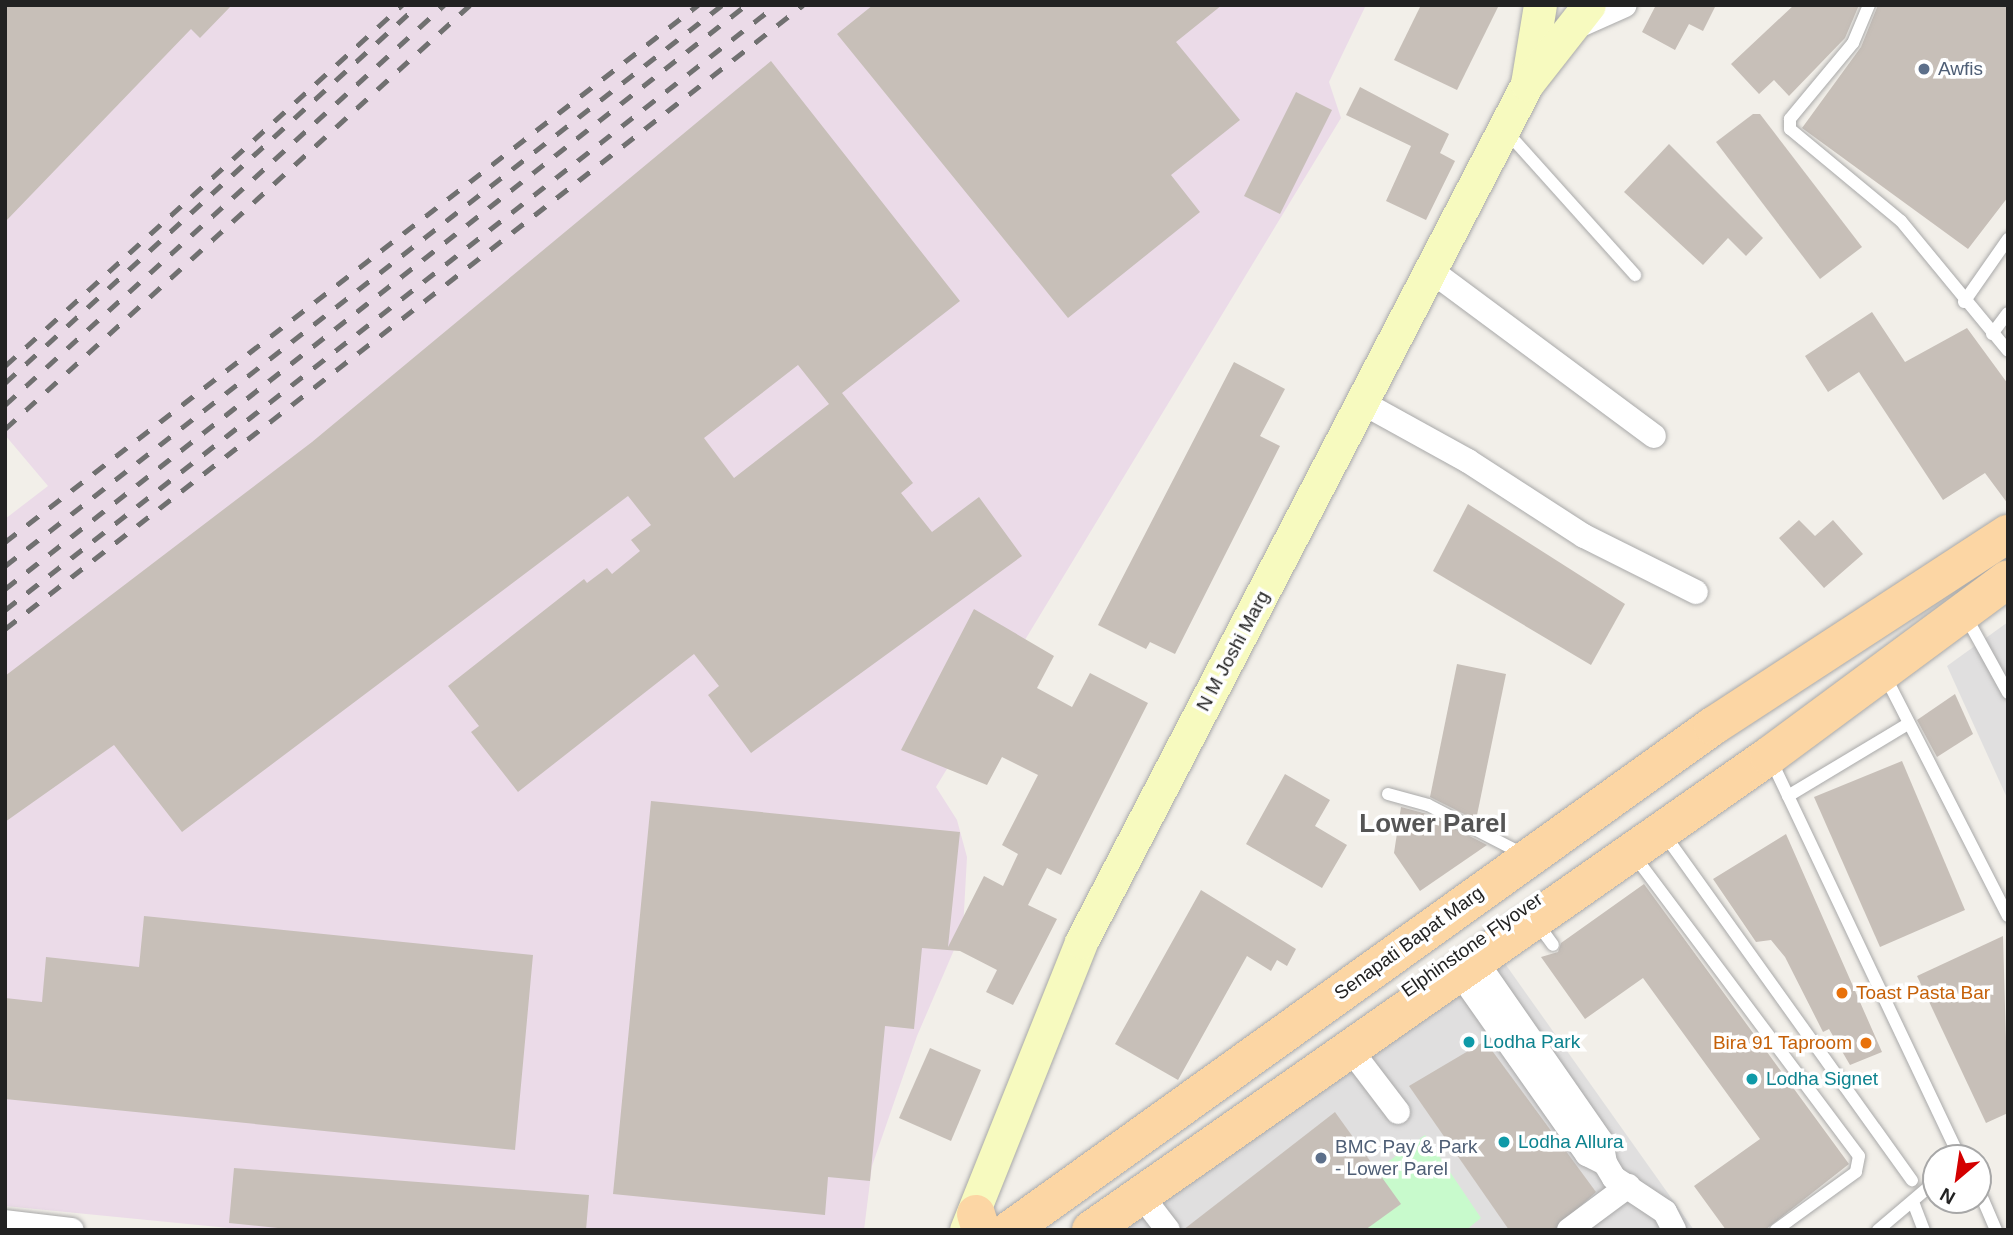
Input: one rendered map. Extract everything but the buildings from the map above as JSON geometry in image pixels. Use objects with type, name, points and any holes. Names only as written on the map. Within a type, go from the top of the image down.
[{"type":"main road","points":[[1540,6],[1584,16],[1527,84],[1540,6]]},
{"type":"main road","name":"N M Joshi Marg","points":[[974,1224],[1081,942],[1433,272],[1527,84]]},
{"type":"main road","points":[[1091,1230],[1468,966],[1544,932],[1646,841],[1769,756],[1814,687],[2008,534]]},
{"type":"main road","points":[[1814,687],[1881,668],[2008,579]]},
{"type":"main road","name":"Senapati Bapat Marg","points":[[1010,1230],[1529,858],[1814,687]]},
{"type":"main road","name":"Elphinstone Flyover","points":[[1031,1230],[1814,687]]},
{"type":"main road","name":"Elphinstone Flyover","points":[[1067,1230],[1725,768],[1814,687]]},
{"type":"street","points":[[1584,16],[1623,8]]},
{"type":"street","points":[[1433,272],[1654,436]]},
{"type":"street","points":[[1363,404],[1468,461],[1584,536],[1696,592]]},
{"type":"street","points":[[1468,966],[1601,1141],[1605,1163],[1628,1186],[1665,1212],[1674,1230]]},
{"type":"street","points":[[1350,1049],[1398,1111]]},
{"type":"street","points":[[1569,1230],[1628,1186]]},
{"type":"street","points":[[1147,1191],[1173,1225]]},
{"type":"street","points":[[5,1222],[72,1230]]},
{"type":"lane","points":[[1869,5],[1853,43],[1790,118],[1790,129],[1797,142],[1901,221],[1964,302],[2008,351]]},
{"type":"lane","points":[[1504,129],[1635,275]]},
{"type":"lane","points":[[1964,302],[2008,239]]},
{"type":"lane","points":[[1993,334],[2008,313]]},
{"type":"lane","points":[[1964,612],[2008,694]]},
{"type":"lane","points":[[1881,668],[2008,916]]},
{"type":"lane","points":[[1788,796],[1908,724]]},
{"type":"lane","points":[[1769,756],[1957,1144]]},
{"type":"lane","points":[[1388,794],[1484,830],[1529,858]]},
{"type":"lane","points":[[1646,841],[1912,1180]]},
{"type":"lane","points":[[1646,841],[1858,1156],[1856,1172],[1776,1230]]},
{"type":"lane","points":[[1878,1230],[1922,1194]]},
{"type":"lane","points":[[1913,1202],[1924,1230]]},
{"type":"shaded area","points":[[5,5],[1366,5],[1329,82],[1341,118],[936,787],[957,820],[967,857],[963,929],[917,1036],[872,1166],[864,1230],[249,1230],[5,1206],[5,519],[48,486],[5,435]]},
{"type":"shaded area","points":[[2008,622],[2008,800],[1947,666]]},
{"type":"shaded area","name":"Lodha Park","points":[[1501,958],[1694,1230],[1097,1230]]},
{"type":"green space","points":[[1425,1135],[1481,1218],[1466,1230],[1294,1230]]},
{"type":"railway","points":[[5,366],[402,5]]},
{"type":"railway","points":[[5,383],[418,5]]},
{"type":"railway","points":[[5,405],[444,5]]},
{"type":"railway","points":[[5,429],[470,5]]},
{"type":"railway","points":[[5,542],[698,5]]},
{"type":"railway","points":[[5,566],[722,5]]},
{"type":"railway","points":[[5,589],[746,5]]},
{"type":"railway","points":[[5,610],[776,5]]},
{"type":"railway","points":[[5,629],[803,5]]},
{"type":"place","name":"Awfis","points":[[1924,69]]},
{"type":"place","name":"Toast Pasta Bar","points":[[1842,993]]},
{"type":"place","name":"Lodha Park","points":[[1469,1042]]},
{"type":"place","name":"Bira 91 Taproom","points":[[1866,1043]]},
{"type":"place","name":"Lodha Signet","points":[[1752,1079]]},
{"type":"place","name":"Lodha Allura","points":[[1504,1142]]},
{"type":"place","name":"BMC Pay & Park - Lower Parel","points":[[1321,1158]]},
{"type":"district","name":"Lower Parel","points":[[1433,824]]}]
